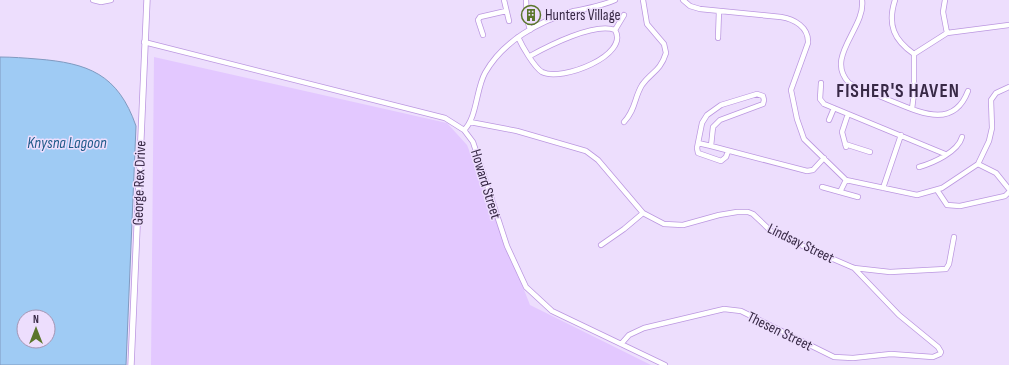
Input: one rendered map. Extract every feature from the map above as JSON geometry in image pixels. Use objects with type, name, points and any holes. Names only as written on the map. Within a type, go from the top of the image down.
[{"type":"street","points":[[92,0],[101,2],[111,0]]},
{"type":"street","name":"George Rex Drive","points":[[131,365],[147,0]]},
{"type":"street","points":[[504,0],[509,21]]},
{"type":"street","points":[[526,0],[527,19],[530,30]]},
{"type":"street","points":[[464,130],[470,122],[477,94],[485,74],[498,55],[518,37],[559,16],[615,0]]},
{"type":"street","points":[[624,122],[633,110],[642,85],[658,70],[666,53],[664,44],[647,24],[643,0]]},
{"type":"street","points":[[683,0],[695,8],[781,16],[792,19],[802,26],[808,39],[808,43],[791,92],[797,120],[804,139],[846,180],[913,196],[937,190],[978,164],[989,141],[993,118],[991,100],[996,93],[1009,86]]},
{"type":"street","points":[[862,0],[861,16],[841,58],[846,78],[852,84],[929,115],[952,112],[962,104],[968,92]]},
{"type":"street","points":[[895,0],[892,17],[896,36],[903,46],[914,54]]},
{"type":"street","points":[[945,0],[942,12],[947,33]]},
{"type":"street","points":[[483,35],[479,22],[480,17],[506,11]]},
{"type":"street","points":[[718,38],[719,11]]},
{"type":"street","points":[[518,37],[522,46],[538,68],[544,73],[552,74],[577,70],[590,65],[612,49],[617,40],[615,30],[624,15]]},
{"type":"street","points":[[914,54],[947,33],[1009,25]]},
{"type":"street","points":[[530,56],[584,32],[607,28],[615,30]]},
{"type":"street","name":"Howard Street","points":[[144,42],[437,115],[450,120],[464,130],[473,142],[497,219],[516,269],[526,287],[552,311],[665,365]]},
{"type":"street","points":[[912,109],[914,92],[914,54]]},
{"type":"street","points":[[821,83],[822,102],[945,154]]},
{"type":"street","points":[[711,146],[713,127],[716,123],[722,118],[763,104],[763,96],[759,94],[752,95],[717,107],[703,120],[698,143],[698,153],[714,160],[724,160],[728,151]]},
{"type":"street","points":[[829,120],[834,108]]},
{"type":"street","points":[[848,114],[842,132],[846,146],[870,152]]},
{"type":"street","name":"Lindsay Street","points":[[470,122],[517,130],[586,151],[598,160],[643,213],[664,224],[676,226],[719,215],[748,212],[753,214],[773,233],[854,268],[890,272],[943,270],[949,264],[954,237]]},
{"type":"street","points":[[883,188],[901,135]]},
{"type":"street","points":[[919,167],[930,164],[958,145],[962,137]]},
{"type":"street","points":[[698,143],[807,171],[813,170],[824,158]]},
{"type":"street","points":[[978,164],[992,170],[1009,189]]},
{"type":"street","points":[[840,192],[846,180]]},
{"type":"street","points":[[822,187],[858,197]]},
{"type":"street","points":[[937,190],[947,205],[960,206],[1005,196],[1009,192]]},
{"type":"street","points":[[601,244],[624,229],[643,213]]},
{"type":"street","name":"Thesen Street","points":[[621,344],[629,335],[644,328],[712,312],[728,310],[741,311],[834,357],[853,358],[891,354],[930,357],[940,354],[941,352],[938,347],[899,315],[854,268]]},
{"type":"shaded area","points":[[154,57],[447,123],[467,145],[530,305],[651,365],[151,365]]},
{"type":"water","name":"Knysna Lagoon","points":[[0,57],[55,61],[86,68],[99,74],[110,83],[120,94],[129,108],[136,126],[126,365],[0,365]]},
{"type":"place","name":"Hunters Village","points":[[531,15]]},
{"type":"district","name":"FISHER'S HAVEN","points":[[898,90]]}]
